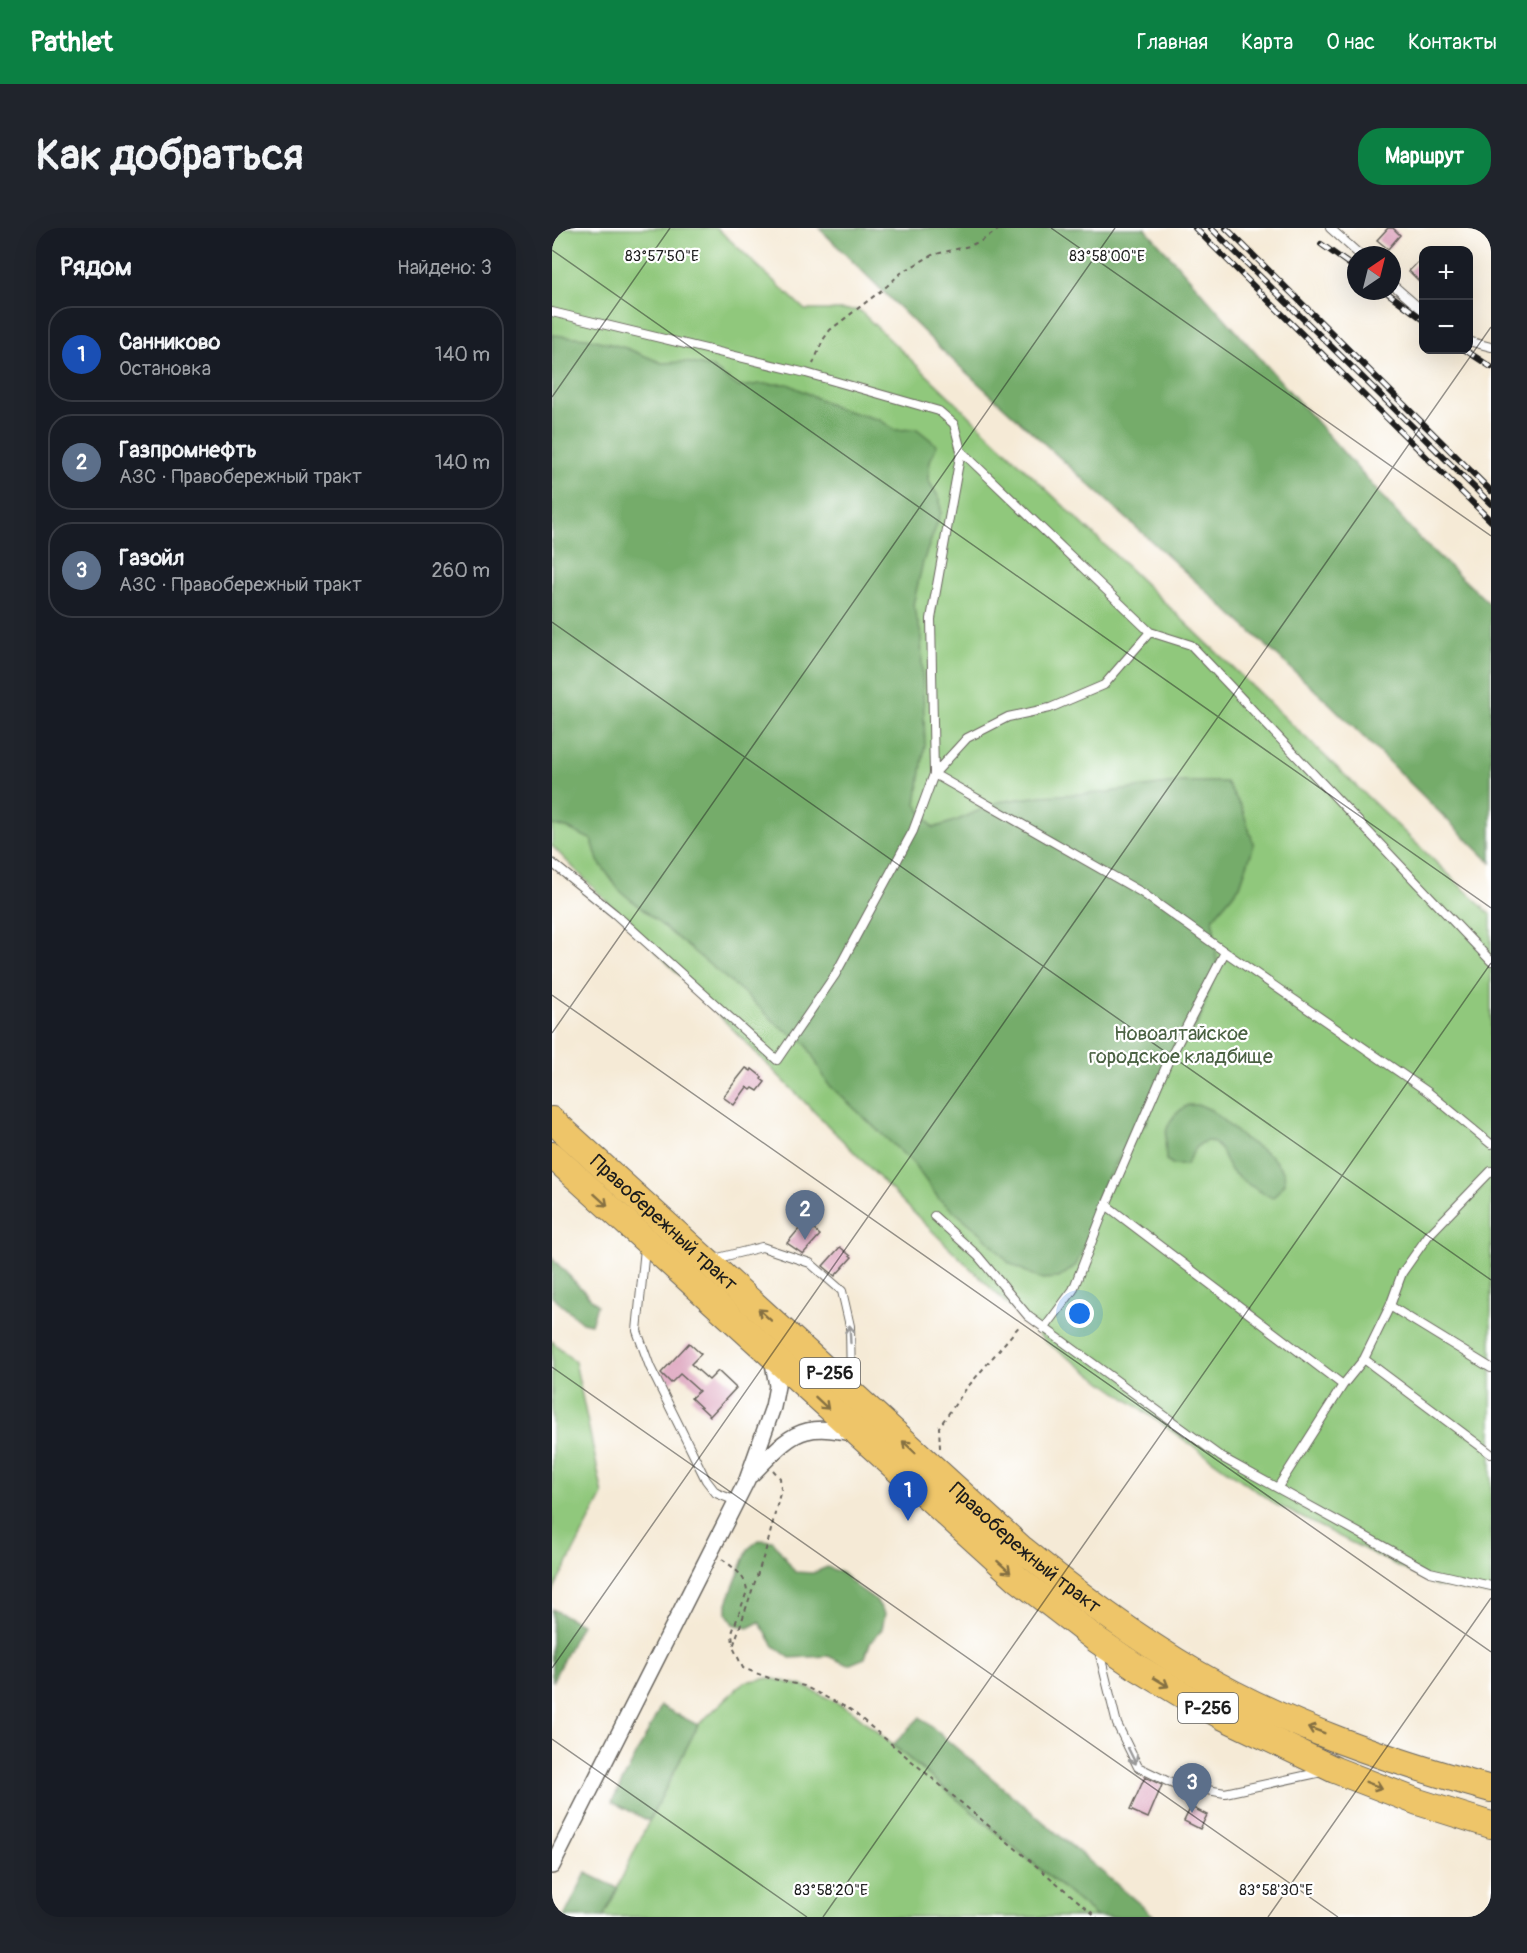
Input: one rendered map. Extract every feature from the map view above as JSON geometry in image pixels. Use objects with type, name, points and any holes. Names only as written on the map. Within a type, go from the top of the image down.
[{"type":"highway","name":"Правобережный тракт","points":[[552,1120],[1022,1549],[1090,1604],[1149,1645],[1226,1689],[1299,1724],[1429,1772],[1491,1790]]},
{"type":"highway","name":"Правобережный тракт","points":[[552,1155],[1018,1579],[1097,1640],[1183,1695],[1335,1770],[1418,1802],[1491,1825]]},
{"type":"street","points":[[552,1866],[747,1480],[774,1407],[777,1386],[772,1357]]},
{"type":"street","points":[[747,1480],[789,1439],[806,1431],[823,1429],[856,1433]]},
{"type":"lane","points":[[1330,228],[1350,246]]},
{"type":"lane","points":[[1401,292],[1419,308]]},
{"type":"lane","points":[[552,312],[806,373],[939,411],[954,424],[961,451],[932,619],[934,774],[913,831],[835,975],[777,1060],[615,914],[552,863]]},
{"type":"lane","points":[[1473,342],[1491,347]]},
{"type":"lane","points":[[961,451],[1150,632],[1191,645],[1491,961]]},
{"type":"lane","points":[[934,774],[967,738],[1008,717],[1050,708],[1104,685],[1150,632]]},
{"type":"lane","points":[[934,774],[1141,892],[1428,1092],[1491,1144]]},
{"type":"lane","points":[[1044,1329],[1073,1290],[1106,1205],[1167,1064],[1225,952]]},
{"type":"lane","points":[[1278,1487],[1343,1385],[1365,1359],[1390,1306],[1402,1273],[1428,1236],[1491,1171]]},
{"type":"lane","points":[[1106,1205],[1343,1385]]},
{"type":"lane","points":[[934,1216],[978,1256],[1028,1316],[1221,1457],[1430,1572],[1491,1586]]},
{"type":"lane","points":[[645,1240],[637,1331],[650,1367],[705,1480],[716,1493],[735,1501]]},
{"type":"lane","points":[[706,1261],[762,1247],[810,1263],[842,1291],[850,1326],[851,1393]]},
{"type":"lane","points":[[1390,1306],[1491,1368]]},
{"type":"lane","points":[[1365,1359],[1491,1454]]},
{"type":"lane","points":[[1097,1640],[1117,1724],[1138,1767],[1173,1784],[1226,1793],[1335,1770]]},
{"type":"path","points":[[806,373],[830,330],[901,273],[932,255],[969,246],[1001,228]]},
{"type":"path","points":[[940,1448],[939,1427],[966,1389],[1028,1316]]},
{"type":"path","points":[[733,1647],[767,1546],[781,1489],[780,1478],[765,1461]]},
{"type":"path","points":[[896,1497],[908,1521]]},
{"type":"path","points":[[707,1557],[724,1560],[742,1576],[747,1584],[747,1591],[732,1633],[733,1647],[743,1668],[768,1678],[804,1686],[851,1710],[1097,1917]]},
{"type":"green space","name":"Новоалтайское городское кладбище","points":[[552,228],[717,228],[805,310],[859,310],[1491,915],[1491,1595],[1437,1586],[1275,1504],[1046,1342],[922,1221],[552,846]]},
{"type":"green space","points":[[819,228],[1145,228],[1419,538],[1491,605],[1491,863],[1328,702],[946,354]]},
{"type":"green space","points":[[552,335],[587,338],[626,348],[662,363],[685,362],[711,367],[739,387],[788,384],[837,408],[880,420],[895,430],[917,429],[937,445],[930,461],[928,480],[940,499],[941,513],[923,562],[913,605],[921,634],[925,745],[916,804],[933,828],[958,820],[998,802],[1041,796],[1101,793],[1182,782],[1226,782],[1242,808],[1254,845],[1240,886],[1213,918],[1217,964],[1199,1022],[1165,1070],[1154,1096],[1147,1123],[1133,1133],[1101,1190],[1092,1229],[1076,1265],[1059,1278],[1040,1279],[1009,1263],[982,1234],[939,1199],[913,1163],[828,1084],[806,1044],[778,1025],[744,993],[619,890],[598,861],[592,840],[567,828],[552,825]]},
{"type":"green space","points":[[1188,1105],[1200,1105],[1211,1110],[1242,1137],[1271,1156],[1284,1172],[1285,1183],[1273,1198],[1233,1173],[1221,1150],[1214,1143],[1208,1141],[1199,1145],[1186,1165],[1174,1165],[1166,1160],[1167,1128],[1174,1116]]},
{"type":"green space","points":[[552,1258],[597,1305],[591,1324],[582,1322],[552,1297]]},
{"type":"green space","points":[[552,1341],[575,1362],[603,1495],[552,1593]]},
{"type":"green space","points":[[759,1540],[773,1541],[795,1572],[813,1573],[827,1567],[842,1573],[876,1600],[885,1614],[882,1629],[870,1643],[865,1658],[848,1665],[828,1656],[790,1658],[774,1646],[759,1622],[748,1628],[734,1624],[727,1614],[727,1603],[748,1549]]},
{"type":"green space","points":[[552,1609],[581,1624],[552,1682]]},
{"type":"green space","points":[[769,1678],[804,1686],[851,1710],[1097,1917],[603,1917],[698,1725],[744,1682]]},
{"type":"green space","points":[[661,1706],[698,1725],[649,1821],[612,1802]]},
{"type":"green space","points":[[920,1717],[1155,1917],[1097,1917],[893,1745]]},
{"type":"green space","points":[[586,1873],[618,1888],[603,1917],[564,1917]]},
{"type":"building","points":[[1388,228],[1393,228],[1400,235],[1391,246],[1384,246],[1377,240]]},
{"type":"building","points":[[1419,261],[1419,281],[1409,271]]},
{"type":"building","points":[[746,1068],[751,1071],[752,1069],[765,1082],[758,1091],[747,1087],[734,1105],[723,1097]]},
{"type":"building","points":[[805,1222],[820,1235],[803,1254],[787,1243]]},
{"type":"building","points":[[840,1247],[852,1257],[835,1276],[823,1266]]},
{"type":"building","points":[[689,1343],[701,1354],[691,1364],[709,1380],[718,1371],[736,1388],[710,1416],[691,1398],[699,1391],[680,1374],[671,1383],[661,1373]]},
{"type":"building","points":[[1145,1777],[1162,1785],[1148,1818],[1130,1810]]},
{"type":"building","points":[[1191,1807],[1207,1815],[1200,1829],[1184,1821]]},
{"type":"railway","points":[[1195,228],[1491,521]]},
{"type":"railway","points":[[1211,228],[1491,504]]},
{"type":"railway","points":[[1226,228],[1491,491]]},
{"type":"railway","points":[[1321,244],[1347,263]]},
{"type":"railway","points":[[1397,300],[1419,316]]},
{"type":"railway","points":[[1471,354],[1491,367]]},
{"type":"place","name":"Газпромнефть","points":[[805,1240]]},
{"type":"place","name":"Санниково","points":[[908,1521]]},
{"type":"place","name":"Газойл","points":[[1192,1813]]}]
